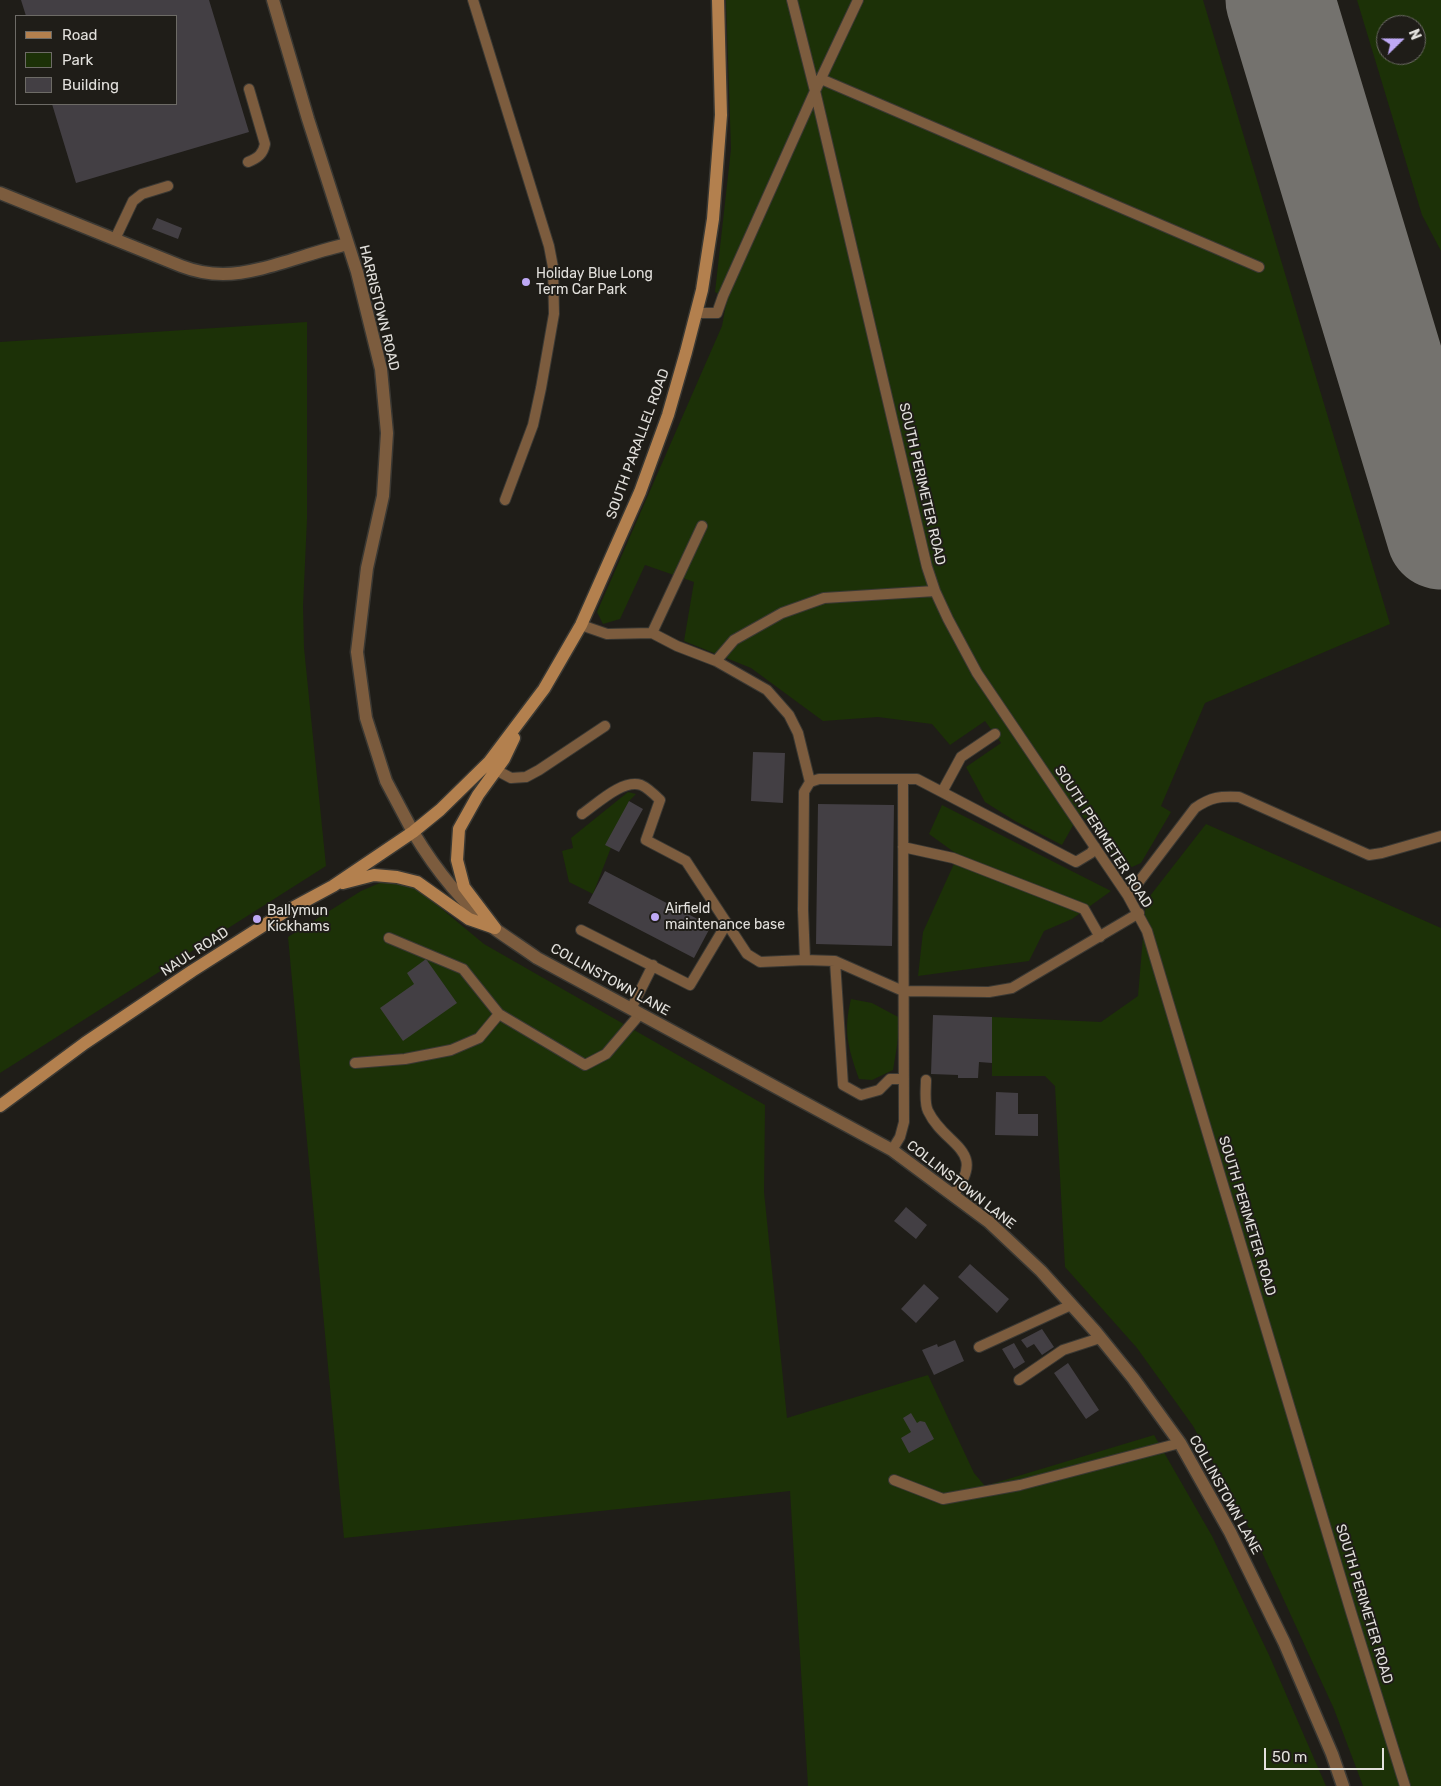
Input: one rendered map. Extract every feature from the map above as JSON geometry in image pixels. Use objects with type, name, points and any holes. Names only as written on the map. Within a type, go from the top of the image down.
[{"type":"main road","name":"SOUTH PARALLEL ROAD","points":[[413,832],[440,810],[489,762],[544,689],[580,625],[640,492],[668,415],[702,290],[713,219],[721,115],[718,0]]},
{"type":"main road","points":[[494,928],[464,887],[457,860],[459,829],[478,794],[504,759],[525,715]]},
{"type":"main road","name":"NAUL ROAD","points":[[0,1106],[85,1043],[192,971],[282,913],[333,886],[413,832]]},
{"type":"main road","points":[[333,886],[374,875],[418,882],[469,919],[494,928]]},
{"type":"street","name":"HARRISTOWN ROAD","points":[[273,0],[357,272],[381,369],[387,433],[383,496],[367,568],[357,652],[366,718],[386,781],[413,832]]},
{"type":"street","points":[[0,193],[189,269],[221,274],[252,270],[327,248],[348,244]]},
{"type":"street","name":"COLLINSTOWN LANE","points":[[413,832],[428,856],[454,889],[494,928],[537,958],[892,1150],[989,1222],[1041,1271],[1133,1378],[1180,1443],[1230,1532],[1284,1642],[1332,1754],[1343,1786]]},
{"type":"lane","points":[[473,0],[549,246],[553,267],[554,314],[542,388],[533,425],[505,500]]},
{"type":"lane","name":"SOUTH PERIMETER ROAD","points":[[792,0],[815,90],[924,557],[935,591],[977,673],[1128,896],[1146,931],[1405,1786]]},
{"type":"lane","points":[[696,313],[717,313],[815,90],[858,0]]},
{"type":"lane","points":[[820,79],[1259,267]]},
{"type":"lane","points":[[248,162],[260,156],[263,152],[264,144],[249,89]]},
{"type":"lane","points":[[115,239],[133,200],[142,194],[168,186]]},
{"type":"lane","points":[[652,633],[702,526]]},
{"type":"lane","points":[[716,661],[734,640],[782,613],[824,598],[935,591]]},
{"type":"lane","points":[[580,625],[607,634],[652,633],[677,646],[716,661],[767,690],[789,715],[798,733],[810,782]]},
{"type":"lane","points":[[496,770],[512,778],[526,777],[605,726]]},
{"type":"lane","points":[[942,792],[960,757],[995,734]]},
{"type":"lane","points":[[805,960],[803,910],[804,792],[810,782],[819,779],[917,779],[1076,862],[1091,853],[1095,847]]},
{"type":"lane","points":[[892,1150],[900,1137],[904,1122],[903,779]]},
{"type":"lane","points":[[582,814],[620,787],[632,784],[643,786],[660,800],[646,840],[686,861],[746,954],[760,962],[835,960],[903,991],[988,992],[1012,988],[1138,914]]},
{"type":"lane","points":[[1128,896],[1195,808],[1208,799],[1224,796],[1239,797],[1369,855],[1441,836]]},
{"type":"lane","points":[[903,848],[953,858],[1084,909],[1100,937]]},
{"type":"lane","points":[[581,930],[690,985],[727,924]]},
{"type":"lane","points":[[389,938],[463,969],[500,1014],[585,1065],[606,1054],[636,1011],[653,966]]},
{"type":"lane","points":[[835,960],[842,1085],[861,1095],[879,1090],[890,1079],[904,1079]]},
{"type":"lane","points":[[354,1063],[404,1058],[450,1050],[479,1038],[500,1014]]},
{"type":"lane","points":[[926,1080],[927,1110],[964,1154],[968,1166],[963,1182],[953,1195]]},
{"type":"lane","points":[[979,1347],[1071,1305]]},
{"type":"lane","points":[[1019,1380],[1063,1350],[1100,1338]]},
{"type":"lane","points":[[894,1480],[943,1499],[1020,1485],[1180,1443]]},
{"type":"green space","points":[[726,0],[1203,0],[1390,624],[1205,703],[1161,806],[1171,812],[1141,863],[1132,867],[1121,866],[1080,813],[1062,845],[1015,821],[985,802],[966,767],[1001,743],[985,721],[950,745],[932,724],[878,717],[823,721],[751,668],[684,641],[694,582],[645,565],[620,619],[603,624],[597,612],[722,326],[727,299],[715,292],[731,149]]},
{"type":"green space","points":[[1357,0],[1441,0],[1441,251],[1422,215],[1377,65],[1426,65],[1426,15],[1376,15],[1376,63]]},
{"type":"green space","points":[[307,322],[307,519],[303,606],[304,648],[326,866],[0,1073],[0,342]]},
{"type":"green space","points":[[628,792],[636,794],[629,801],[593,894],[569,882],[562,851],[573,848],[571,838]]},
{"type":"green space","points":[[942,805],[1111,891],[1072,919],[1044,931],[1029,961],[918,976],[923,932],[958,855],[929,834]]},
{"type":"green space","points":[[1206,824],[1441,928],[1441,1786],[1363,1786],[1334,1709],[1260,1548],[1193,1426],[1137,1348],[1065,1267],[1055,1086],[1045,1076],[992,1076],[992,1017],[1101,1022],[1138,996],[1146,901]]},
{"type":"green space","points":[[382,882],[413,885],[484,944],[765,1105],[764,1192],[787,1418],[928,1375],[974,1473],[985,1486],[1154,1435],[1212,1536],[1269,1655],[1326,1786],[808,1786],[790,1491],[344,1538],[288,937],[361,891]]},
{"type":"green space","points":[[851,999],[872,1003],[900,1018],[893,1070],[872,1080],[859,1079],[852,1058],[847,1030]]},
{"type":"building","points":[[21,0],[209,0],[249,132],[76,183],[52,105],[178,105],[178,15],[26,15]]},
{"type":"building","points":[[157,218],[182,228],[178,239],[152,229]]},
{"type":"building","points":[[753,752],[785,753],[783,803],[751,801]]},
{"type":"building","points":[[629,801],[643,809],[619,852],[605,845]]},
{"type":"building","points":[[818,804],[894,805],[892,946],[816,944]]},
{"type":"building","name":"Airfield maintenance base","points":[[605,871],[711,926],[694,958],[588,903]]},
{"type":"building","points":[[426,959],[457,1003],[403,1041],[380,1008],[414,984],[407,973]]},
{"type":"building","points":[[933,1015],[992,1017],[992,1063],[979,1062],[978,1078],[958,1078],[958,1075],[931,1074]]},
{"type":"building","points":[[996,1092],[1018,1093],[1018,1114],[1038,1114],[1038,1136],[995,1135]]},
{"type":"building","points":[[906,1207],[927,1225],[916,1239],[894,1221]]},
{"type":"building","points":[[970,1264],[1009,1299],[997,1313],[958,1277]]},
{"type":"building","points":[[924,1284],[939,1298],[916,1323],[901,1309]]},
{"type":"building","points":[[1042,1329],[1054,1347],[1042,1355],[1034,1344],[1027,1348],[1021,1340]]},
{"type":"building","points":[[955,1340],[964,1361],[934,1375],[922,1350],[937,1344],[938,1347]]},
{"type":"building","points":[[1014,1343],[1025,1362],[1014,1369],[1002,1349]]},
{"type":"building","points":[[1068,1363],[1099,1410],[1086,1419],[1054,1373]]},
{"type":"building","points":[[911,1413],[917,1423],[920,1421],[925,1422],[934,1439],[909,1453],[901,1438],[911,1432],[903,1418]]},
{"type":"runway","points":[[1280,0],[1441,535]]},
{"type":"place","name":"Holiday Blue Long Term Car Park","points":[[526,282]]},
{"type":"place","name":"Airfield maintenance base","points":[[655,917]]},
{"type":"place","name":"Ballymun Kickhams","points":[[257,919]]}]
